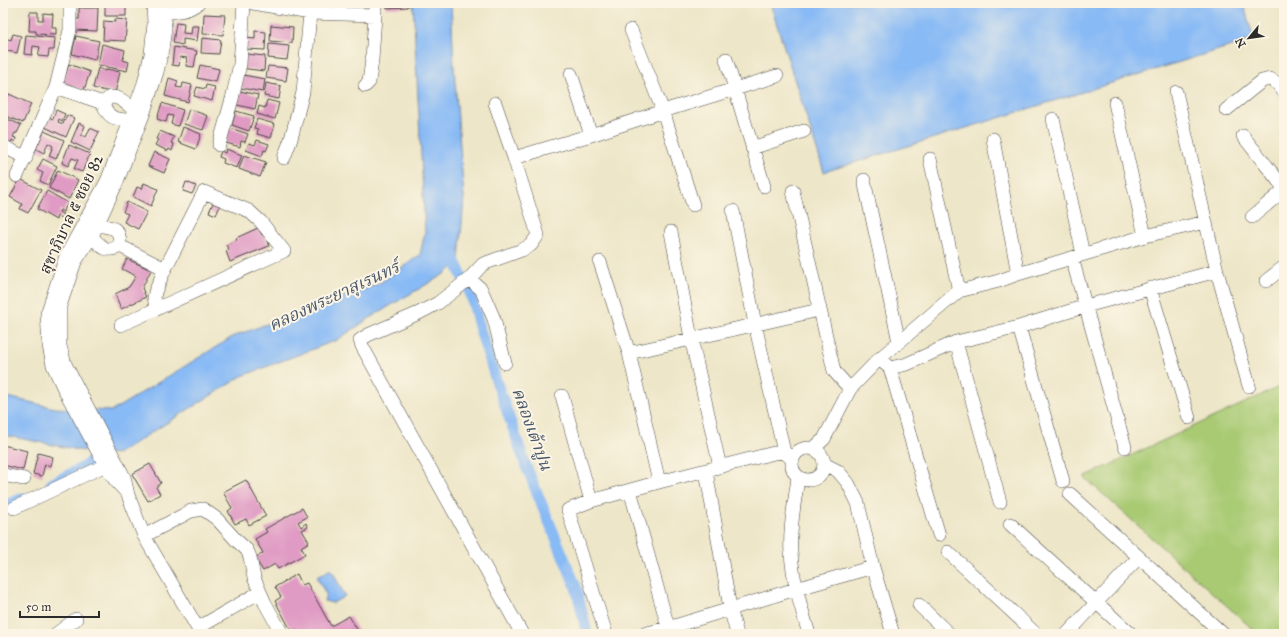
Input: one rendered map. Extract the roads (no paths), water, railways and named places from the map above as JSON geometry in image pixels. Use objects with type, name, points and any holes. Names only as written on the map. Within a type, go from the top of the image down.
[{"type":"street","points":[[17,176],[56,87],[70,30],[70,3]]},
{"type":"street","points":[[159,7],[184,11],[192,8],[198,3]]},
{"type":"street","points":[[219,145],[240,64],[244,3]]},
{"type":"street","points":[[253,3],[310,8],[375,9],[369,82],[366,86]]},
{"type":"street","name":"สุขาภิบาล ๕ ซอย 82","points":[[159,7],[154,24],[151,54],[137,118],[107,180],[88,228],[66,256],[47,314],[49,346],[54,365],[70,387],[109,462],[124,477],[128,494],[144,536],[200,631]]},
{"type":"street","points":[[284,158],[291,139],[303,92],[310,8]]},
{"type":"street","points":[[631,30],[663,111],[693,205]]},
{"type":"street","points":[[726,60],[764,186]]},
{"type":"street","points":[[571,74],[591,135]]},
{"type":"street","points":[[514,158],[777,76]]},
{"type":"street","points":[[1226,110],[1262,81],[1270,79],[1277,83],[1284,92]]},
{"type":"street","points":[[56,87],[103,103]]},
{"type":"street","points":[[1176,92],[1217,271],[1249,386]]},
{"type":"street","points":[[103,103],[110,97],[119,98],[124,101],[137,118]]},
{"type":"street","points":[[1115,102],[1145,236]]},
{"type":"street","points":[[103,103],[106,112],[116,119],[137,118]]},
{"type":"street","points":[[495,103],[538,235],[531,245],[522,250],[483,264],[465,283],[438,303],[360,340],[522,634]]},
{"type":"street","points":[[1053,119],[1086,306],[1125,447]]},
{"type":"street","points":[[752,148],[804,131]]},
{"type":"street","points":[[1243,136],[1284,189],[1252,217]]},
{"type":"street","points":[[992,139],[1018,274]]},
{"type":"street","points":[[3,146],[26,158]]},
{"type":"street","points":[[930,159],[959,291]]},
{"type":"street","points":[[864,180],[899,342]]},
{"type":"street","points":[[793,191],[834,371],[850,389]]},
{"type":"street","points":[[121,325],[157,309],[284,251],[266,227],[249,210],[204,192],[164,269],[155,292],[154,298],[157,309]]},
{"type":"street","points":[[606,634],[568,510],[591,501],[659,482],[774,453],[788,456],[808,448],[821,454],[824,464],[821,474],[808,480],[798,477],[792,469],[788,456],[755,324],[733,211]]},
{"type":"street","points":[[813,449],[824,439],[850,389],[879,359],[959,291],[978,287],[1145,236],[1206,222]]},
{"type":"street","points":[[88,228],[110,227],[117,230],[120,237],[120,246]]},
{"type":"street","points":[[88,228],[103,248],[113,250],[120,246]]},
{"type":"street","points":[[671,232],[691,338],[720,467]]},
{"type":"street","points":[[120,246],[164,269]]},
{"type":"street","points":[[600,262],[629,353],[659,482]]},
{"type":"street","points":[[1266,281],[1284,267]]},
{"type":"street","points":[[890,368],[907,364],[956,342],[1019,327],[1086,306],[1217,271]]},
{"type":"street","points":[[465,283],[481,290],[494,318],[505,363]]},
{"type":"street","points":[[1150,288],[1189,418]]},
{"type":"street","points":[[629,353],[819,310]]},
{"type":"street","points":[[1019,327],[1063,481]]},
{"type":"street","points":[[956,342],[1000,502]]},
{"type":"street","points":[[879,359],[890,368],[938,535]]},
{"type":"street","points":[[562,396],[591,501]]},
{"type":"street","points":[[14,508],[109,462]]},
{"type":"street","points":[[824,464],[838,471],[848,483],[858,503],[873,567],[893,634]]},
{"type":"street","points":[[706,471],[730,608],[737,634]]},
{"type":"street","points":[[3,475],[24,479]]},
{"type":"street","points":[[798,477],[791,530],[791,545],[796,588],[809,634]]},
{"type":"street","points":[[630,490],[669,631]]},
{"type":"street","points":[[1070,494],[1223,634]]},
{"type":"street","points":[[144,536],[191,511],[203,509],[217,519],[247,550],[250,557],[254,578],[282,634]]},
{"type":"street","points":[[1010,524],[1131,634]]},
{"type":"street","points":[[948,552],[1036,634]]},
{"type":"street","points":[[1067,634],[1139,557]]},
{"type":"street","points":[[644,634],[669,631],[730,608],[873,567]]},
{"type":"street","points":[[200,631],[260,592]]},
{"type":"street","points":[[919,605],[949,634]]},
{"type":"street","points":[[56,634],[76,619]]},
{"type":"water","points":[[413,3],[451,3],[454,67],[464,198],[459,261],[446,273],[376,314],[337,340],[242,376],[117,454],[79,450],[3,435],[3,396],[55,408],[112,411],[234,336],[378,284],[420,255],[425,232]]},
{"type":"water","points":[[770,3],[1243,3],[1254,39],[824,172]]},
{"type":"water","points":[[331,569],[345,596],[333,603],[324,601],[326,594],[317,577]]},
{"type":"waterway","name":"คลองเต้าปูน","points":[[450,251],[471,295],[495,377],[526,466],[576,587],[587,634]]},
{"type":"waterway","points":[[51,484],[85,466],[105,449]]},
{"type":"waterway","points":[[3,506],[23,498]]},
{"type":"water label","name":"คลองพระยาสุเรนทร์","points":[[334,296]]}]
